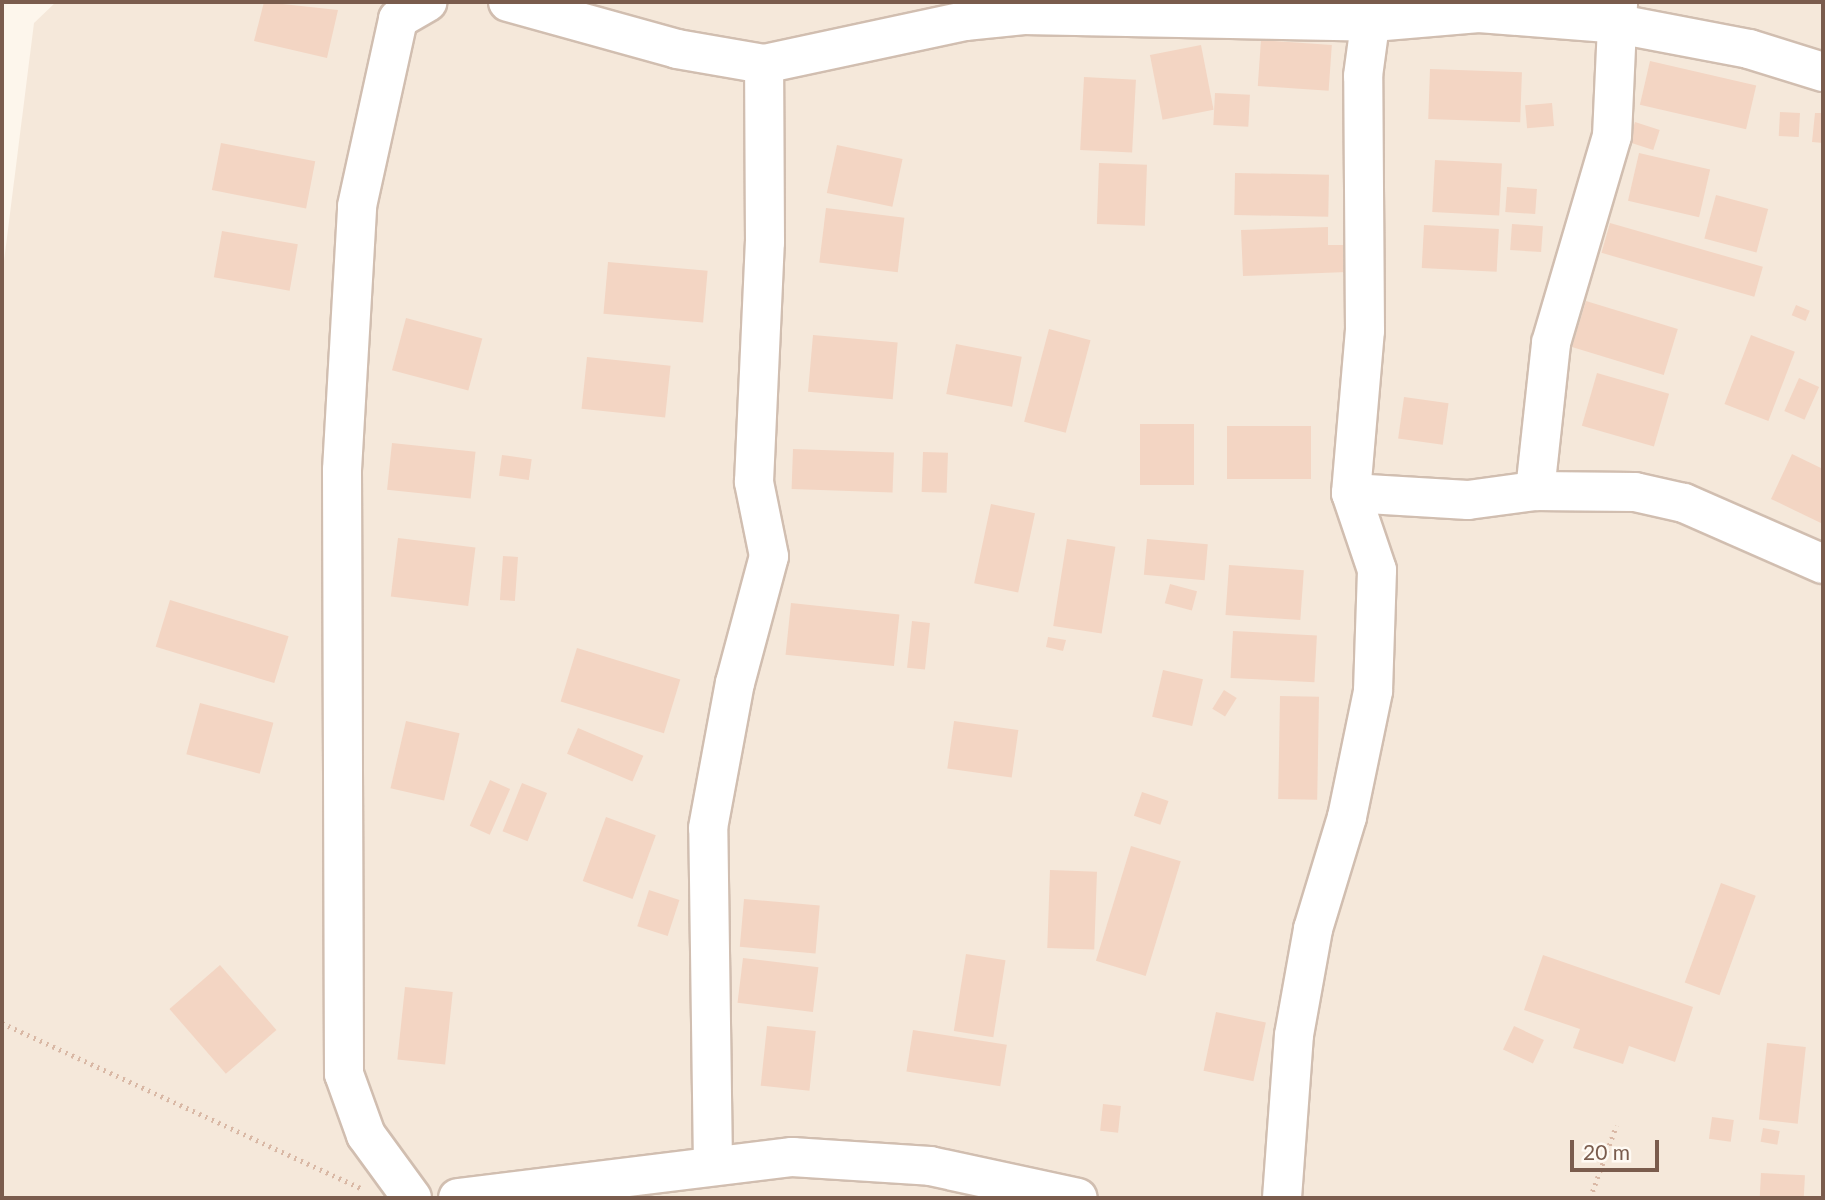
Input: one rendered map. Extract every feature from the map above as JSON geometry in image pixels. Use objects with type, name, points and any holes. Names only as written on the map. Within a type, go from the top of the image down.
[{"type":"street","points":[[412,1198],[366,1135],[344,1074],[342,470],[357,206],[398,19],[427,2]]},
{"type":"street","points":[[508,2],[677,49],[764,64],[965,21],[1024,15],[1618,13],[1823,72]]},
{"type":"street","points":[[1282,1198],[1294,1035],[1310,943],[1347,817],[1373,691],[1377,570],[1351,493],[1365,331],[1363,76],[1373,12]]},
{"type":"street","points":[[1535,491],[1551,344],[1612,136],[1618,13]]},
{"type":"street","points":[[713,1166],[708,828],[735,683],[769,556],[754,482],[765,242],[764,64]]},
{"type":"street","points":[[1351,493],[1468,500],[1535,491],[1635,492],[1684,503],[1823,564]]},
{"type":"street","points":[[457,1198],[792,1157],[930,1166],[1078,1198]]},
{"type":"path","points":[[2,1023],[370,1192]]},
{"type":"path","points":[[1590,1198],[1616,1126]]},
{"type":"shaded area","points":[[56,2],[1823,2],[1823,1198],[2,1198],[2,277],[34,23]]},
{"type":"building","points":[[264,2],[338,10],[327,58],[254,41]]},
{"type":"building","points":[[1261,40],[1332,45],[1329,91],[1258,86]]},
{"type":"building","points":[[1201,45],[1214,110],[1163,120],[1150,55]]},
{"type":"building","points":[[1650,61],[1756,86],[1746,129],[1640,105]]},
{"type":"building","points":[[1430,69],[1522,72],[1520,122],[1428,119]]},
{"type":"building","points":[[1084,77],[1136,80],[1132,153],[1080,150]]},
{"type":"building","points":[[1215,93],[1250,95],[1248,127],[1213,125]]},
{"type":"building","points":[[1552,103],[1554,126],[1527,128],[1525,105]]},
{"type":"building","points":[[1780,112],[1800,113],[1799,137],[1779,136]]},
{"type":"building","points":[[1815,113],[1823,113],[1823,143],[1812,142]]},
{"type":"building","points":[[1635,122],[1660,130],[1653,150],[1629,142]]},
{"type":"building","points":[[221,143],[315,161],[306,208],[212,190]]},
{"type":"building","points":[[837,145],[903,159],[892,207],[827,193]]},
{"type":"building","points":[[1639,153],[1710,169],[1699,217],[1628,201]]},
{"type":"building","points":[[1435,160],[1502,164],[1499,215],[1432,212]]},
{"type":"building","points":[[1099,163],[1147,165],[1145,226],[1097,224]]},
{"type":"building","points":[[1235,173],[1329,175],[1328,217],[1234,215]]},
{"type":"building","points":[[1507,187],[1537,189],[1535,214],[1505,212]]},
{"type":"building","points":[[1716,195],[1768,209],[1757,252],[1704,238]]},
{"type":"building","points":[[826,208],[904,218],[898,272],[819,263]]},
{"type":"building","points":[[1610,223],[1763,267],[1754,297],[1601,253]]},
{"type":"building","points":[[1512,224],[1543,226],[1541,252],[1510,250]]},
{"type":"building","points":[[1424,225],[1499,229],[1497,272],[1422,268]]},
{"type":"building","points":[[1328,227],[1328,245],[1346,245],[1347,272],[1243,276],[1241,230]]},
{"type":"building","points":[[222,231],[298,244],[290,291],[214,277]]},
{"type":"building","points":[[608,262],[708,271],[703,323],[603,314]]},
{"type":"building","points":[[1586,301],[1678,329],[1664,375],[1572,347]]},
{"type":"building","points":[[1796,305],[1810,311],[1806,321],[1792,315]]},
{"type":"building","points":[[406,318],[482,338],[468,391],[392,370]]},
{"type":"building","points":[[1049,329],[1091,340],[1066,433],[1024,422]]},
{"type":"building","points":[[813,335],[898,342],[893,399],[808,392]]},
{"type":"building","points":[[1751,335],[1795,352],[1768,421],[1724,404]]},
{"type":"building","points":[[956,344],[1022,357],[1012,407],[946,394]]},
{"type":"building","points":[[587,357],[671,366],[665,417],[582,409]]},
{"type":"building","points":[[1597,373],[1669,394],[1654,447],[1582,426]]},
{"type":"building","points":[[1799,378],[1819,387],[1804,420],[1784,411]]},
{"type":"building","points":[[1404,397],[1449,403],[1443,445],[1398,439]]},
{"type":"building","points":[[1140,424],[1194,424],[1194,485],[1140,485]]},
{"type":"building","points":[[1227,426],[1311,426],[1311,479],[1227,479]]},
{"type":"building","points":[[392,443],[476,452],[471,499],[387,490]]},
{"type":"building","points":[[793,449],[894,453],[893,493],[792,489]]},
{"type":"building","points":[[923,452],[948,453],[947,493],[922,492]]},
{"type":"building","points":[[1792,454],[1823,469],[1823,524],[1771,499]]},
{"type":"building","points":[[502,455],[532,459],[529,480],[499,476]]},
{"type":"building","points":[[991,504],[1035,513],[1018,593],[974,583]]},
{"type":"building","points":[[398,538],[475,548],[468,606],[391,597]]},
{"type":"building","points":[[1067,539],[1115,547],[1102,634],[1053,626]]},
{"type":"building","points":[[1147,539],[1208,544],[1205,580],[1144,575]]},
{"type":"building","points":[[503,556],[518,557],[515,601],[500,600]]},
{"type":"building","points":[[1229,565],[1304,570],[1300,620],[1226,615]]},
{"type":"building","points":[[1170,584],[1197,591],[1192,611],[1165,603]]},
{"type":"building","points":[[170,600],[289,636],[274,683],[156,647]]},
{"type":"building","points":[[791,603],[899,614],[894,666],[786,655]]},
{"type":"building","points":[[912,621],[930,623],[925,670],[907,668]]},
{"type":"building","points":[[1233,631],[1317,635],[1314,682],[1231,678]]},
{"type":"building","points":[[1048,637],[1066,640],[1063,651],[1046,647]]},
{"type":"building","points":[[577,648],[680,680],[664,733],[561,702]]},
{"type":"building","points":[[1163,670],[1203,679],[1192,726],[1152,717]]},
{"type":"building","points":[[1224,690],[1237,698],[1225,717],[1212,709]]},
{"type":"building","points":[[1280,696],[1319,697],[1317,800],[1278,799]]},
{"type":"building","points":[[200,703],[273,723],[260,774],[186,754]]},
{"type":"building","points":[[406,721],[460,733],[444,801],[390,788]]},
{"type":"building","points":[[954,721],[1018,730],[1012,778],[947,769]]},
{"type":"building","points":[[578,728],[643,756],[632,782],[567,754]]},
{"type":"building","points":[[490,780],[510,789],[490,835],[470,826]]},
{"type":"building","points":[[522,783],[547,793],[528,841],[503,831]]},
{"type":"building","points":[[1142,792],[1168,801],[1160,825],[1134,816]]},
{"type":"building","points":[[606,817],[656,835],[633,899],[583,881]]},
{"type":"building","points":[[1131,846],[1181,861],[1146,976],[1096,961]]},
{"type":"building","points":[[1050,870],[1097,872],[1094,950],[1047,948]]},
{"type":"building","points":[[1721,883],[1756,896],[1720,995],[1685,983]]},
{"type":"building","points":[[649,890],[679,900],[668,936],[637,926]]},
{"type":"building","points":[[744,899],[820,906],[816,953],[740,947]]},
{"type":"building","points":[[966,954],[1006,960],[993,1037],[954,1031]]},
{"type":"building","points":[[1543,955],[1693,1007],[1675,1062],[1629,1046],[1623,1064],[1573,1048],[1580,1029],[1524,1010]]},
{"type":"building","points":[[743,958],[818,967],[813,1012],[738,1003]]},
{"type":"building","points":[[220,965],[276,1030],[226,1074],[169,1009]]},
{"type":"building","points":[[405,987],[453,992],[445,1065],[397,1060]]},
{"type":"building","points":[[1216,1012],[1266,1023],[1253,1081],[1204,1071]]},
{"type":"building","points":[[767,1026],[816,1031],[809,1091],[761,1086]]},
{"type":"building","points":[[1514,1026],[1544,1040],[1533,1064],[1503,1050]]},
{"type":"building","points":[[913,1030],[1007,1045],[1000,1086],[906,1071]]},
{"type":"building","points":[[1767,1043],[1806,1047],[1798,1124],[1759,1120]]},
{"type":"building","points":[[1103,1104],[1121,1106],[1118,1133],[1100,1131]]},
{"type":"building","points":[[1712,1117],[1734,1120],[1731,1142],[1709,1139]]},
{"type":"building","points":[[1763,1128],[1780,1131],[1777,1145],[1761,1142]]},
{"type":"building","points":[[1761,1173],[1805,1175],[1804,1198],[1760,1198]]}]
